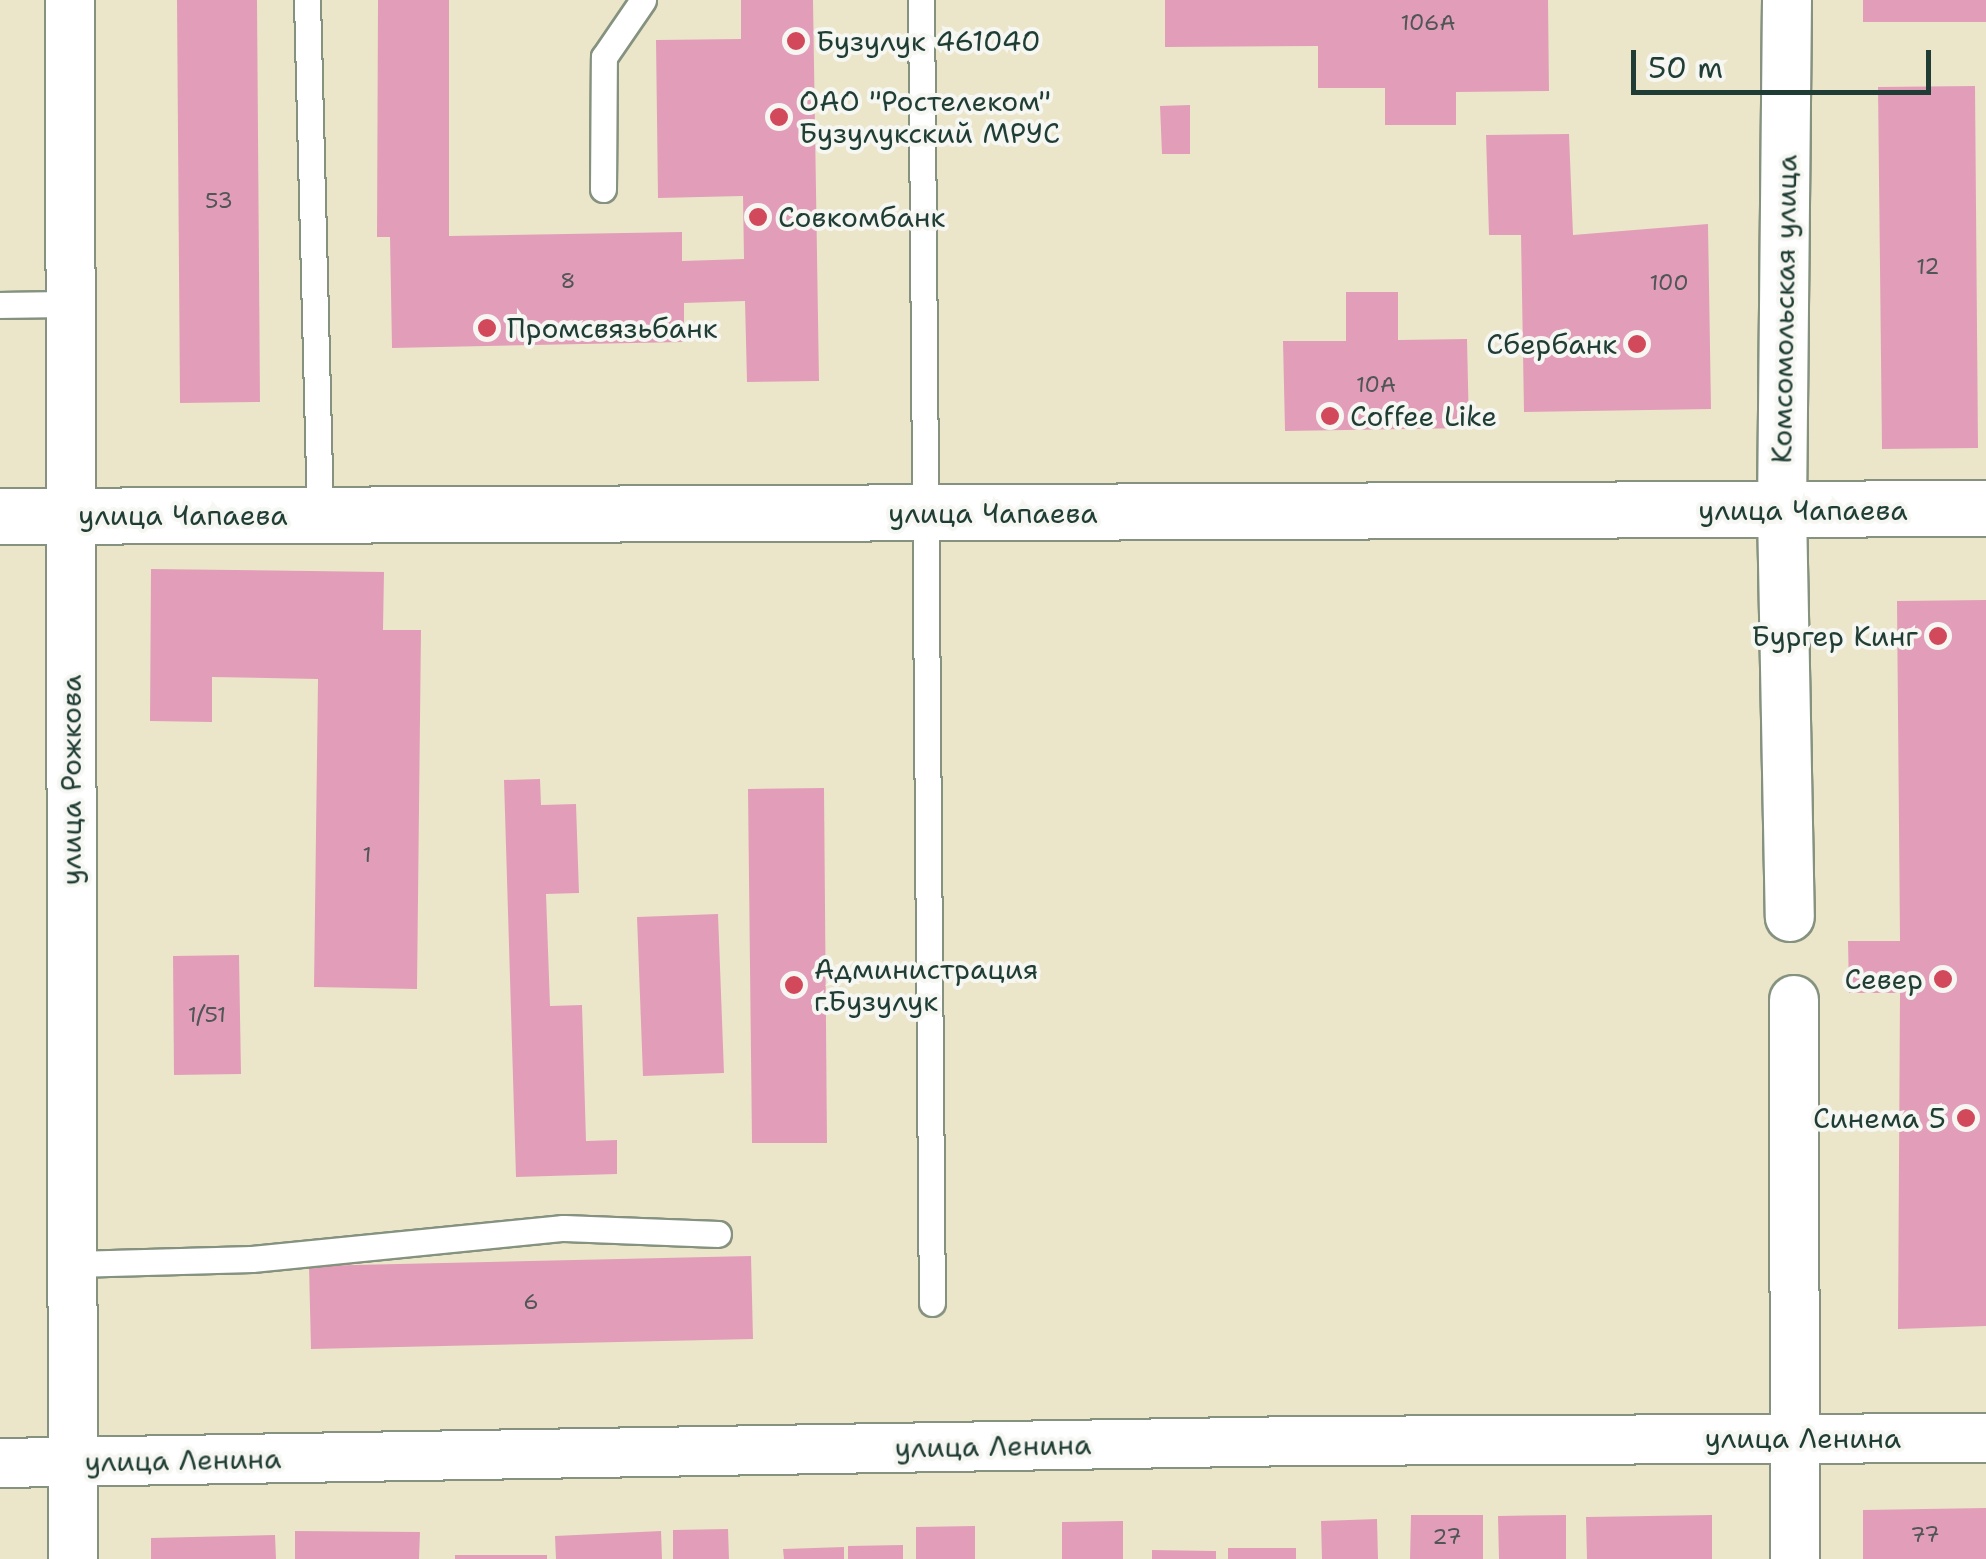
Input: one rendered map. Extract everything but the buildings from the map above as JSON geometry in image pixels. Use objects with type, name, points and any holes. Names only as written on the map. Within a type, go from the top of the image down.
[{"type":"street","name":"улица Рожкова","points":[[70,0],[73,1559]]},
{"type":"street","name":"Комсомольская улица","points":[[1787,0],[1782,512],[1790,918]]},
{"type":"street","name":"улица Чапаева","points":[[0,516],[1782,512],[1986,508]]},
{"type":"street","points":[[1794,1000],[1795,1559]]},
{"type":"street","name":"улица Ленина","points":[[0,1463],[1986,1438]]},
{"type":"lane","points":[[306,0],[320,514]]},
{"type":"lane","points":[[603,189],[604,57],[643,0]]},
{"type":"lane","points":[[922,0],[930,513],[932,1303]]},
{"type":"lane","points":[[0,304],[70,304]]},
{"type":"lane","points":[[74,1264],[252,1258],[563,1228],[718,1234]]},
{"type":"place","name":"Бузулук 461040","points":[[796,41]]},
{"type":"place","name":"ОАО \"Ростелеком\" Бузулукский МРУС","points":[[779,117]]},
{"type":"place","name":"Совкомбанк","points":[[758,217]]},
{"type":"place","name":"Промсвязьбанк","points":[[487,328]]},
{"type":"place","name":"Сбербанк","points":[[1637,344]]},
{"type":"place","name":"Coffee Like","points":[[1330,416]]},
{"type":"place","name":"Бургер Кинг","points":[[1938,636]]},
{"type":"place","name":"Север","points":[[1943,979]]},
{"type":"place","name":"Администрация г.Бузулук","points":[[794,985]]},
{"type":"place","name":"Синема 5","points":[[1966,1118]]}]
